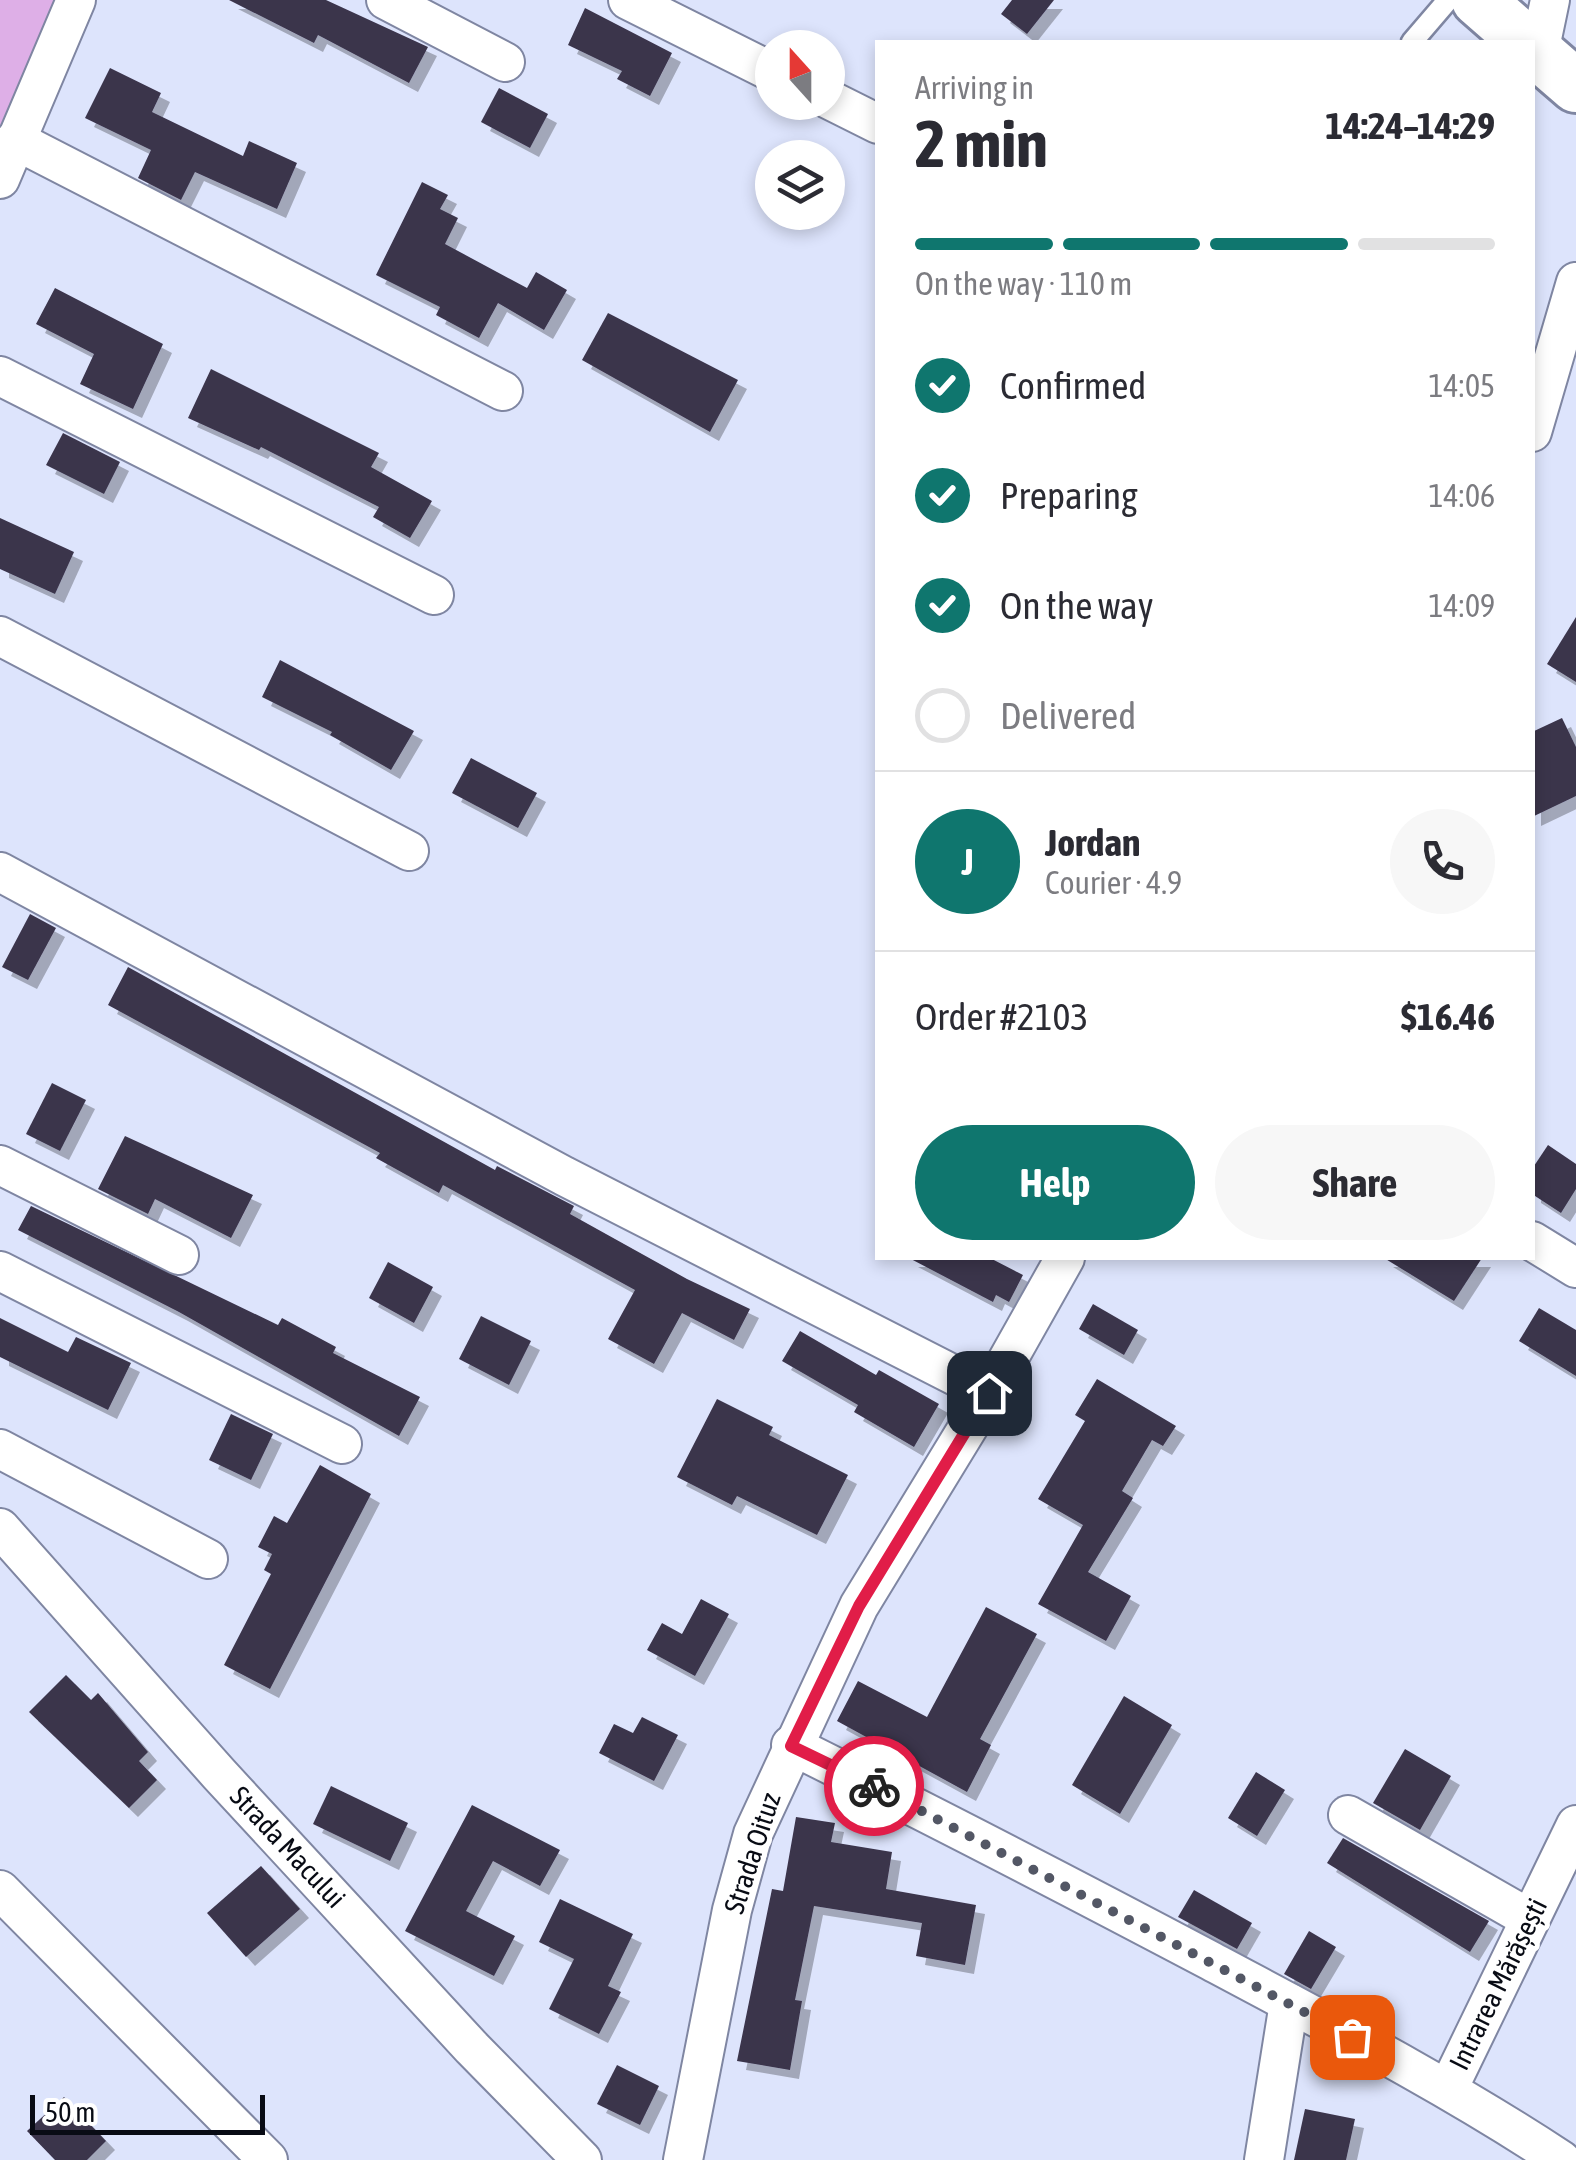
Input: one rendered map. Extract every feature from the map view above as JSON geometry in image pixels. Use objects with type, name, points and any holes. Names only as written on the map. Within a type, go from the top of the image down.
[{"type":"main road","points":[[1478,0],[1524,40]]},
{"type":"street","points":[[0,179],[76,0]]},
{"type":"street","points":[[386,0],[505,62]]},
{"type":"street","points":[[628,0],[755,64]]},
{"type":"street","points":[[1543,57],[1550,0]]},
{"type":"street","points":[[845,108],[875,122]]},
{"type":"street","points":[[16,140],[504,391]]},
{"type":"street","points":[[1535,415],[1576,282]]},
{"type":"street","points":[[0,376],[434,596]]},
{"type":"street","points":[[0,636],[410,851]]},
{"type":"street","points":[[0,872],[564,1176],[989,1393]]},
{"type":"street","points":[[0,1165],[178,1255]]},
{"type":"street","points":[[1535,1243],[1576,1268]]},
{"type":"street","name":"Strada Oituz","points":[[683,2160],[732,1910],[753,1834],[859,1606],[989,1393],[1064,1260]]},
{"type":"street","points":[[0,1271],[342,1444]]},
{"type":"street","points":[[0,1449],[208,1559]]},
{"type":"street","name":"Strada Macului","points":[[0,1528],[206,1760],[472,2048],[582,2160]]},
{"type":"street","points":[[791,1746],[946,1821],[1289,2002],[1448,2089],[1562,2160]]},
{"type":"street","points":[[1348,1815],[1530,1919]]},
{"type":"street","name":"Intrarea Mărășești","points":[[1448,2089],[1576,1826]]},
{"type":"street","points":[[0,1890],[268,2160]]},
{"type":"street","points":[[1264,2160],[1289,2002]]},
{"type":"lane","points":[[1414,40],[1448,0]]},
{"type":"shaded area","points":[[0,0],[55,0],[0,126]]},
{"type":"building","points":[[229,0],[326,0],[428,47],[409,83],[318,35],[314,43]]},
{"type":"building","points":[[1012,0],[1054,0],[1027,34],[1001,14]]},
{"type":"building","points":[[585,8],[672,53],[650,96],[617,79],[622,71],[568,45]]},
{"type":"building","points":[[110,68],[161,93],[152,112],[243,156],[249,141],[297,163],[277,209],[195,172],[181,200],[138,178],[151,150],[85,118]]},
{"type":"building","points":[[499,88],[548,114],[530,148],[481,122]]},
{"type":"building","points":[[422,182],[448,195],[440,209],[458,218],[445,244],[527,288],[536,272],[567,290],[544,330],[498,303],[479,338],[436,315],[440,307],[376,275]]},
{"type":"building","points":[[55,288],[163,344],[133,409],[80,384],[94,354],[36,324]]},
{"type":"building","points":[[608,313],[738,380],[710,432],[582,360]]},
{"type":"building","points":[[211,369],[379,453],[371,467],[432,501],[410,538],[373,517],[379,507],[261,447],[259,450],[188,418]]},
{"type":"building","points":[[63,433],[120,462],[104,494],[46,465]]},
{"type":"building","points":[[0,518],[74,552],[55,594],[0,569]]},
{"type":"building","points":[[1576,617],[1576,682],[1547,664]]},
{"type":"building","points":[[280,660],[414,731],[391,770],[330,735],[332,732],[262,697]]},
{"type":"building","points":[[1562,718],[1576,747],[1576,796],[1535,816],[1535,731]]},
{"type":"building","points":[[471,758],[537,793],[518,828],[452,793]]},
{"type":"building","points":[[30,914],[56,928],[28,980],[2,967]]},
{"type":"building","points":[[128,967],[495,1170],[497,1166],[574,1206],[570,1214],[750,1309],[734,1340],[682,1313],[654,1364],[608,1339],[635,1290],[443,1185],[439,1193],[376,1158],[380,1153],[108,1005]]},
{"type":"building","points":[[52,1083],[86,1100],[60,1151],[26,1134]]},
{"type":"building","points":[[125,1136],[253,1195],[231,1238],[155,1199],[148,1214],[98,1189]]},
{"type":"building","points":[[1548,1145],[1576,1164],[1576,1189],[1561,1213],[1535,1196],[1535,1164]]},
{"type":"building","points":[[31,1206],[278,1325],[282,1318],[336,1347],[333,1353],[420,1397],[399,1436],[179,1312],[18,1230]]},
{"type":"building","points":[[913,1260],[994,1260],[1023,1275],[1009,1302],[996,1295],[993,1302]]},
{"type":"building","points":[[1387,1260],[1481,1260],[1454,1301]]},
{"type":"building","points":[[388,1262],[433,1287],[414,1323],[369,1298]]},
{"type":"building","points":[[1093,1304],[1138,1330],[1124,1355],[1079,1329]]},
{"type":"building","points":[[1539,1308],[1576,1330],[1576,1376],[1519,1341]]},
{"type":"building","points":[[481,1316],[531,1341],[509,1385],[459,1359]]},
{"type":"building","points":[[0,1318],[68,1352],[76,1337],[131,1363],[108,1410],[0,1357]]},
{"type":"building","points":[[800,1331],[876,1375],[879,1370],[939,1404],[914,1447],[854,1412],[858,1405],[782,1361]]},
{"type":"building","points":[[1097,1379],[1176,1426],[1163,1446],[1152,1440],[1122,1491],[1133,1498],[1088,1572],[1131,1596],[1106,1641],[1038,1604],[1083,1525],[1038,1499],[1085,1421],[1075,1415]]},
{"type":"building","points":[[717,1399],[773,1427],[769,1435],[848,1475],[817,1535],[737,1496],[732,1505],[677,1477]]},
{"type":"building","points":[[231,1414],[273,1434],[251,1480],[209,1460]]},
{"type":"building","points":[[320,1465],[371,1494],[270,1689],[224,1665],[271,1574],[264,1570],[272,1554],[258,1547],[274,1516],[287,1523]]},
{"type":"building","points":[[701,1599],[729,1614],[695,1676],[647,1650],[662,1623],[682,1634]]},
{"type":"building","points":[[986,1607],[1037,1634],[980,1739],[991,1745],[967,1792],[837,1721],[858,1681],[927,1717]]},
{"type":"building","points":[[66,1675],[91,1700],[98,1693],[148,1752],[139,1761],[157,1780],[129,1808],[29,1712]]},
{"type":"building","points":[[1124,1696],[1172,1725],[1120,1814],[1072,1785]]},
{"type":"building","points":[[642,1717],[678,1735],[654,1781],[599,1753],[614,1724],[633,1733]]},
{"type":"building","points":[[1405,1749],[1451,1776],[1420,1830],[1373,1803]]},
{"type":"building","points":[[1256,1772],[1285,1790],[1257,1836],[1228,1818]]},
{"type":"building","points":[[331,1786],[408,1823],[390,1861],[313,1824]]},
{"type":"building","points":[[472,1805],[560,1850],[540,1886],[493,1861],[466,1911],[515,1936],[494,1976],[405,1931]]},
{"type":"building","points":[[796,1817],[835,1823],[831,1842],[892,1852],[886,1889],[976,1905],[965,1965],[916,1956],[922,1923],[814,1906],[795,2000],[802,2001],[790,2070],[737,2061],[772,1889],[783,1891]]},
{"type":"building","points":[[1343,1838],[1489,1921],[1470,1952],[1327,1863]]},
{"type":"building","points":[[261,1866],[300,1909],[246,1957],[207,1913]]},
{"type":"building","points":[[1194,1890],[1252,1923],[1237,1949],[1178,1917]]},
{"type":"building","points":[[560,1899],[633,1934],[608,1986],[621,1992],[599,2034],[549,2009],[574,1959],[539,1942]]},
{"type":"building","points":[[1309,1931],[1336,1947],[1311,1989],[1284,1974]]},
{"type":"building","points":[[617,2065],[659,2086],[640,2125],[597,2104]]},
{"type":"building","points":[[64,2097],[106,2141],[87,2160],[55,2160],[27,2131]]},
{"type":"building","points":[[1305,2109],[1355,2119],[1346,2160],[1294,2160]]},
{"type":"way so far","points":[[874,1786],[1352,2037]]},
{"type":"route","points":[[874,1786],[791,1746],[859,1606],[989,1393]]}]
